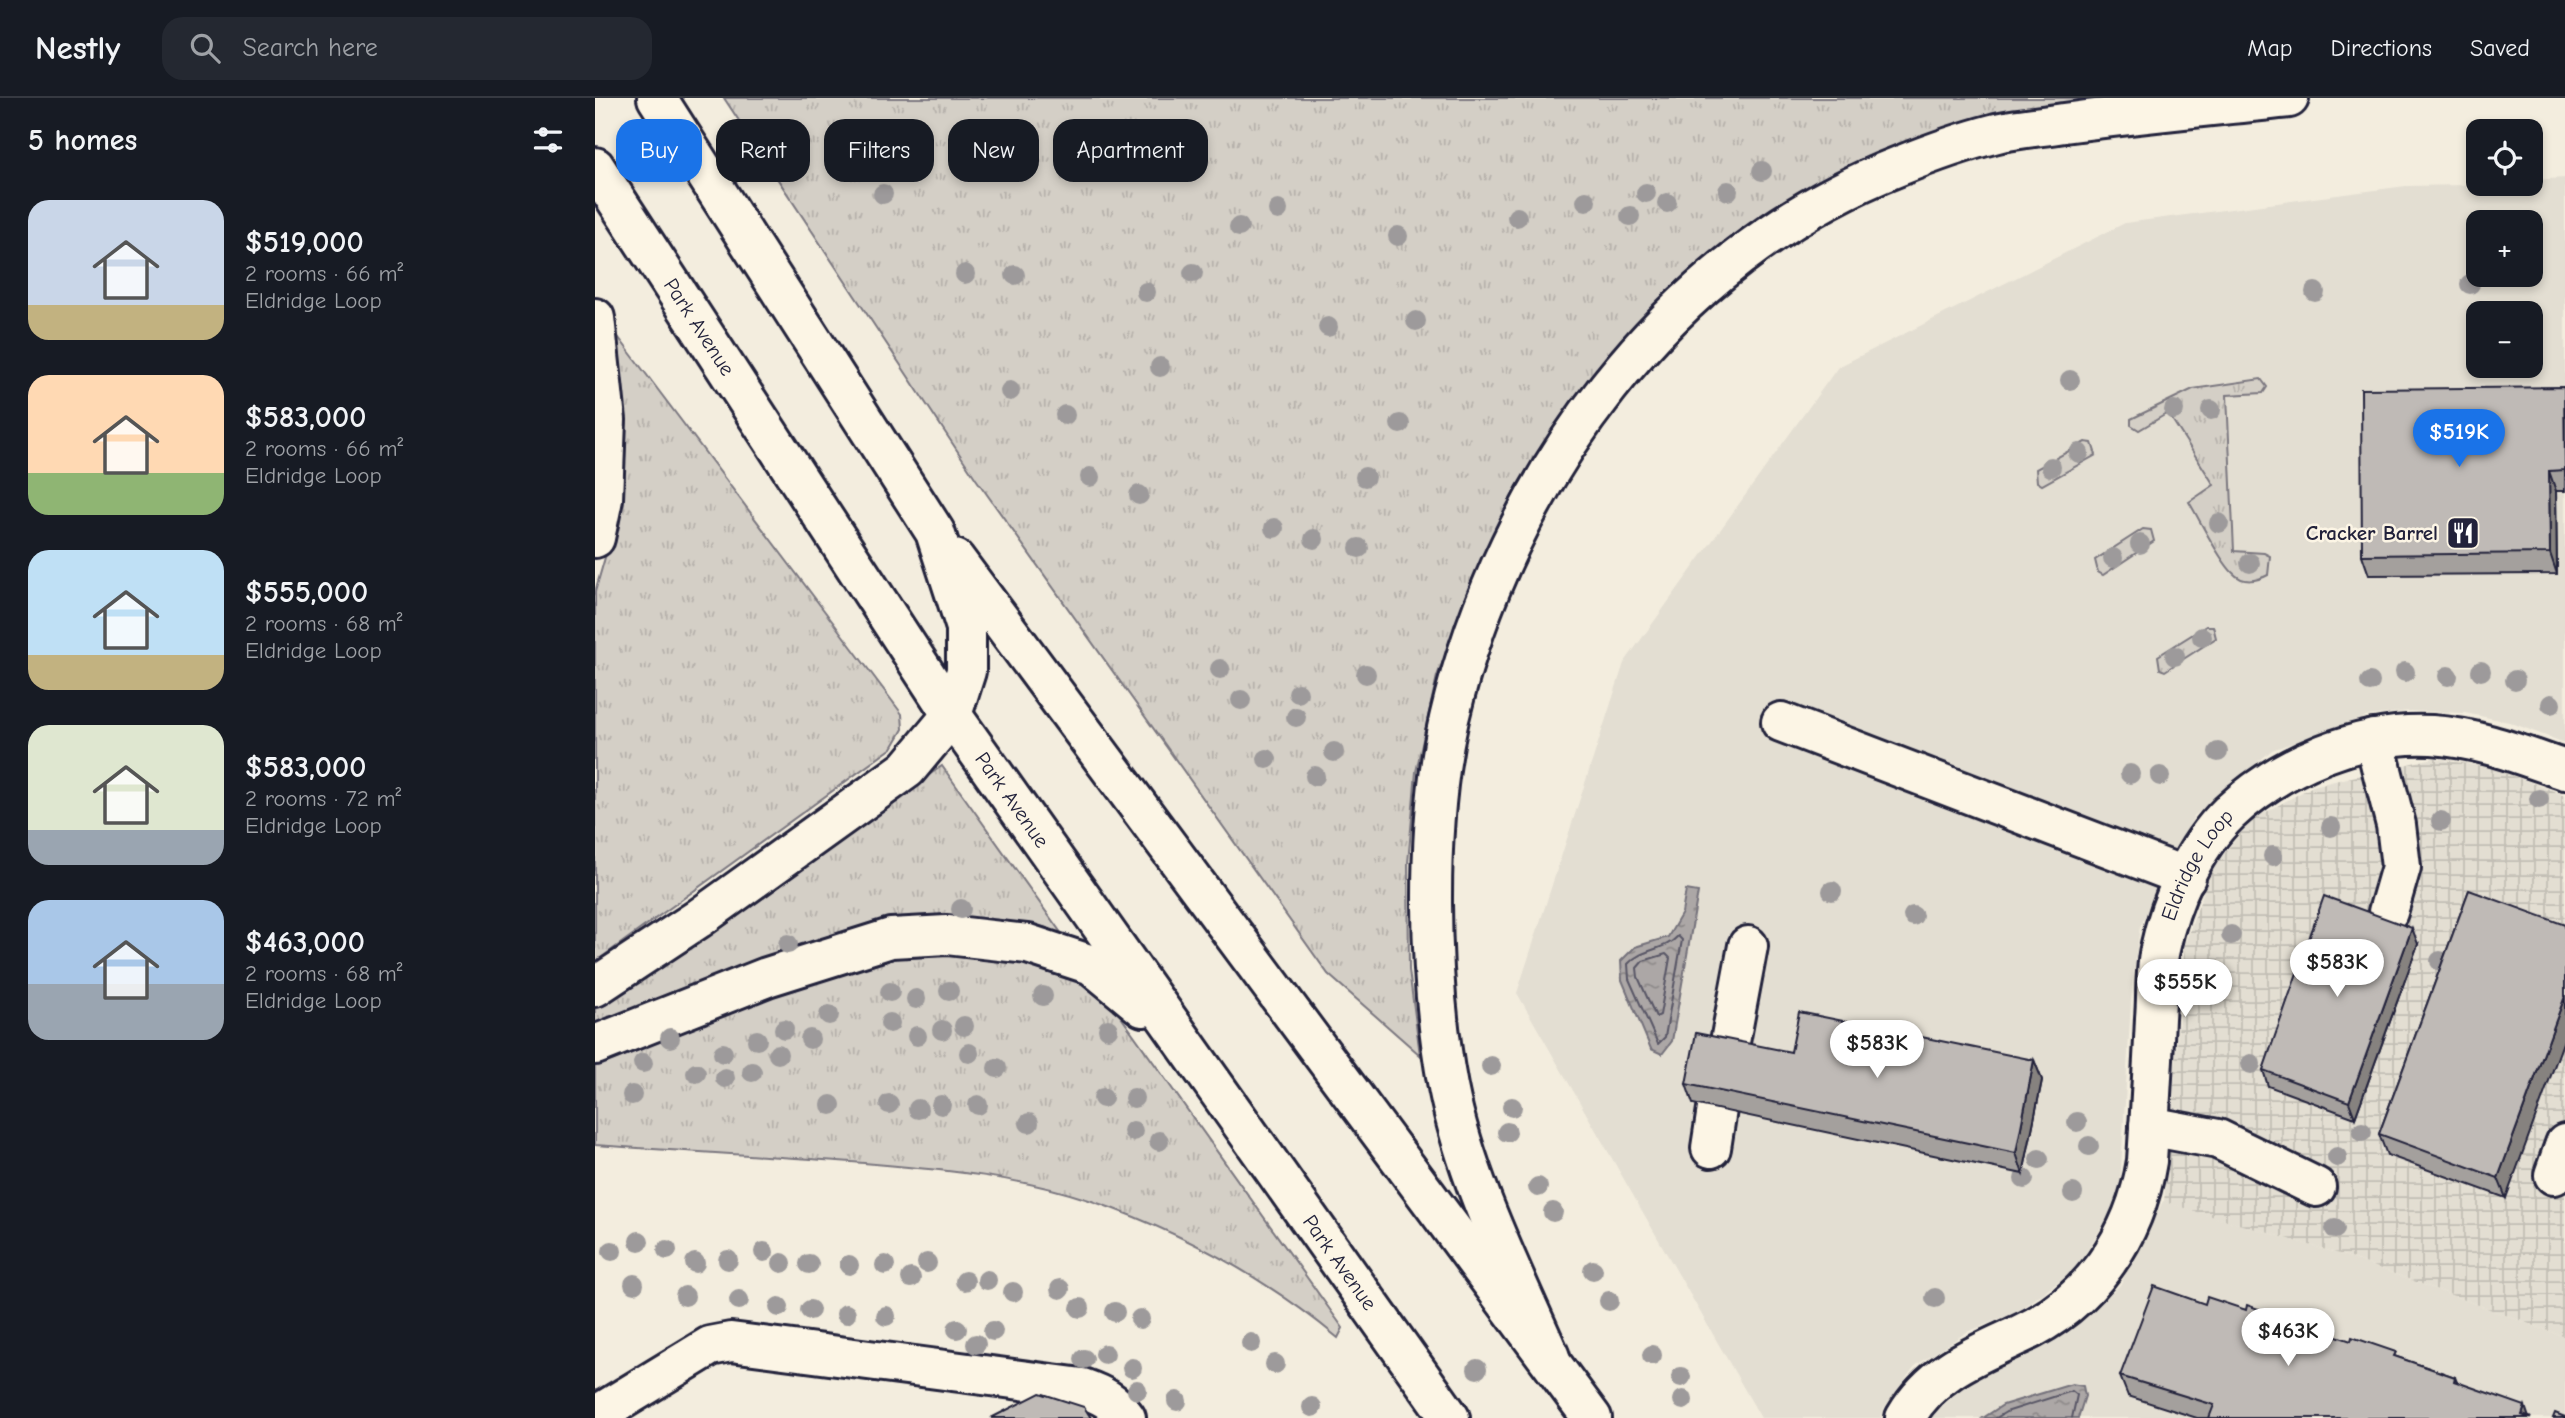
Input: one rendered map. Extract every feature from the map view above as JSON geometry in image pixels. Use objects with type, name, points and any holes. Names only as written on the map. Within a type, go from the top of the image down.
[{"type":"main road","points":[[657,98],[935,532],[1593,1418]]},
{"type":"main road","points":[[1550,1357],[1482,1200],[1448,1088],[1432,945],[1437,811],[1448,722],[1473,633],[1498,571],[1535,499],[1568,443],[1621,369],[1686,301],[1743,255],[1831,197],[1898,166],[1995,133],[2289,98]]},
{"type":"main road","name":"Park Avenue","points":[[595,167],[952,715],[1450,1418]]},
{"type":"main road","points":[[595,318],[606,420],[603,499],[595,537]]},
{"type":"main road","points":[[595,987],[698,919],[907,769],[952,715],[966,671],[966,628],[935,532]]},
{"type":"main road","points":[[1781,722],[2186,877]]},
{"type":"main road","name":"Eldridge Loop","points":[[1905,1418],[1931,1384],[1954,1364],[2050,1319],[2077,1298],[2101,1271],[2126,1233],[2135,1212],[2145,1168],[2159,951],[2186,877],[2213,832],[2250,796],[2291,770],[2333,751],[2374,739],[2432,735],[2485,742],[2565,770]]},
{"type":"main road","points":[[2374,739],[2396,825],[2401,867],[2388,912]]},
{"type":"main road","points":[[595,1045],[767,977],[891,938],[947,935],[1028,944],[1092,965],[1180,1036]]},
{"type":"main road","points":[[1727,1058],[1748,946]]},
{"type":"main road","points":[[1711,1148],[1717,1109]]},
{"type":"main road","points":[[2149,1126],[2218,1139],[2316,1187]]},
{"type":"main road","points":[[595,1416],[710,1346],[731,1342],[1082,1388],[1102,1395],[1117,1405],[1126,1418]]},
{"type":"shaded area","points":[[2565,178],[2565,743],[2509,722],[2465,713],[2410,711],[2369,716],[2272,750],[2194,816],[2140,927],[2132,985],[2120,1185],[2108,1217],[2075,1270],[2017,1312],[1967,1332],[1915,1366],[1884,1408],[1881,1418],[1761,1418],[1517,993],[1624,663],[1838,367],[2125,223],[2406,186],[2466,185],[2466,196],[2543,196],[2543,179]]},
{"type":"shaded area","points":[[2434,758],[2491,768],[2565,795],[2565,1337],[2343,1255],[2164,1202],[2185,943],[2212,869],[2250,821],[2313,786]]},
{"type":"shaded area","points":[[2163,1201],[2343,1255],[2565,1337],[2565,1418],[1930,1418],[1976,1375],[2068,1333],[2120,1285]]},
{"type":"green space","points":[[724,98],[2155,98],[1970,121],[1855,163],[1752,223],[1683,277],[1607,357],[1557,423],[1508,512],[1474,583],[1437,676],[1416,772],[1408,863],[1409,970],[1420,1055],[1328,974],[976,479],[780,182],[810,182],[810,119],[738,119]]},
{"type":"green space","points":[[619,338],[902,714],[903,729],[892,748],[595,962],[595,592],[608,547],[612,340]]},
{"type":"green space","points":[[2261,379],[2267,387],[2263,393],[2227,395],[2234,551],[2264,553],[2270,556],[2268,575],[2250,580],[2241,579],[2228,567],[2189,502],[2214,485],[2168,413],[2139,430],[2131,425],[2131,419],[2193,389]]},
{"type":"green space","points":[[2085,442],[2092,443],[2096,455],[2042,485],[2037,482],[2036,469]]},
{"type":"green space","points":[[2143,529],[2151,530],[2154,541],[2103,575],[2098,572],[2095,560]]},
{"type":"green space","points":[[2206,626],[2213,626],[2216,638],[2165,671],[2160,669],[2158,656]]},
{"type":"green space","points":[[942,766],[1343,1328],[1338,1338],[1281,1295],[1188,1241],[1123,1212],[1063,1192],[1010,1180],[929,1169],[595,1145],[595,1006]]},
{"type":"water","points":[[1686,890],[1698,892],[1672,1041],[1662,1054],[1651,1049],[1622,980],[1621,961],[1635,947],[1668,937],[1682,913]]},
{"type":"water","points":[[2072,1384],[2083,1386],[2085,1396],[2078,1418],[1983,1418],[2003,1405]]},
{"type":"building","name":"Cracker Barrel","points":[[2564,387],[2565,470],[2549,471],[2550,553],[2362,555],[2361,389]]},
{"type":"building","points":[[2469,890],[2565,925],[2565,996],[2498,1178],[2379,1134]]},
{"type":"building","points":[[2324,896],[2412,928],[2349,1102],[2263,1070]]},
{"type":"building","points":[[1799,1012],[2034,1060],[2016,1153],[1686,1084],[1696,1033],[1791,1052]]},
{"type":"building","points":[[2154,1286],[2205,1304],[2207,1297],[2246,1310],[2247,1305],[2351,1341],[2352,1337],[2396,1352],[2394,1356],[2455,1377],[2454,1381],[2525,1406],[2522,1415],[2531,1418],[2209,1418],[2214,1405],[2120,1376]]},
{"type":"building","points":[[1040,1393],[1084,1407],[1091,1418],[991,1418]]},
{"type":"building","points":[[2555,1413],[2565,1417],[2565,1418],[2553,1418]]},
{"type":"place","name":"Cracker Barrel","points":[[2463,533]]}]
